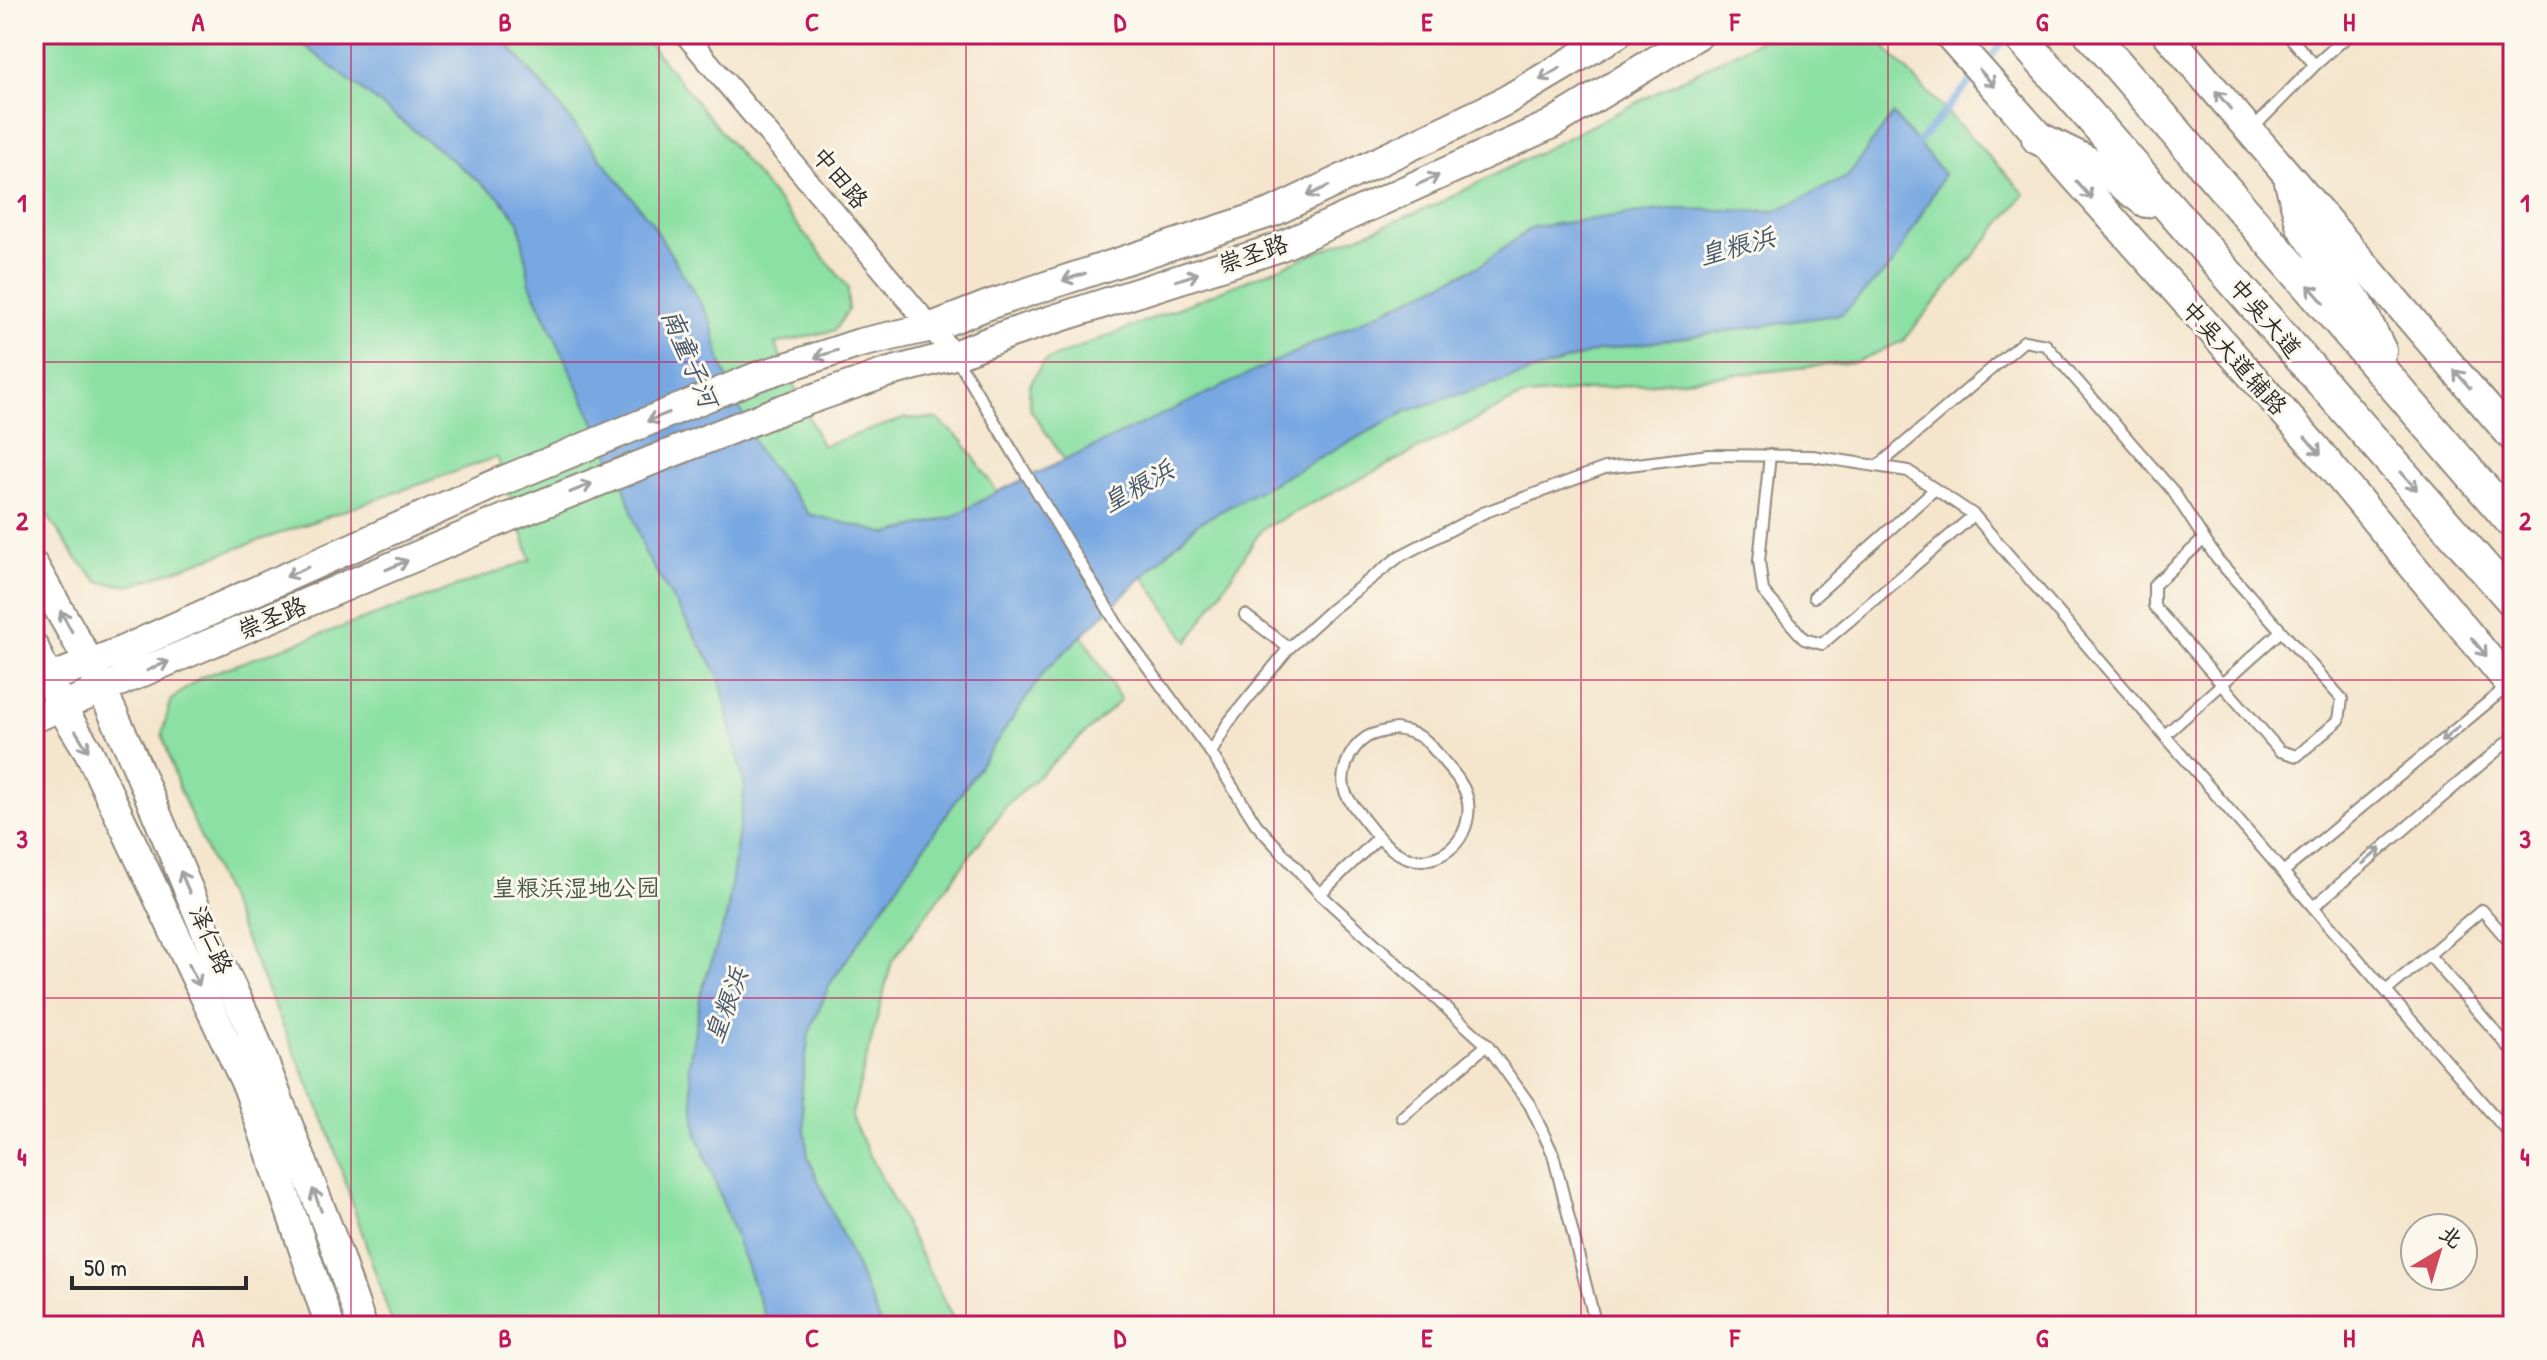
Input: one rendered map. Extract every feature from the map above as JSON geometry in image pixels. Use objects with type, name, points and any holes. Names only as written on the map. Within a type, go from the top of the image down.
[{"type":"main road","name":"崇圣路","points":[[41,682],[119,652],[497,483],[756,377],[860,343],[932,327],[991,304],[1273,212],[1505,101],[1617,34]]},
{"type":"main road","name":"崇圣路","points":[[34,718],[509,517],[780,410],[1277,248],[1550,125],[1699,34]]},
{"type":"main road","name":"中吴大道","points":[[2018,34],[2513,601]]},
{"type":"main road","points":[[2091,34],[2513,523]]},
{"type":"main road","points":[[2167,34],[2513,438]]},
{"type":"main road","name":"中吴大道辅路","points":[[1953,40],[2314,446],[2512,685]]},
{"type":"main road","points":[[2038,138],[2109,173],[2193,236]]},
{"type":"main road","points":[[2291,182],[2303,226],[2357,304],[2399,390]]},
{"type":"main road","name":"泽仁路","points":[[34,566],[89,662],[130,750],[214,951],[250,1026],[332,1238],[362,1326]]},
{"type":"main road","name":"泽仁路","points":[[34,647],[41,682],[89,752],[248,1088],[330,1326]]},
{"type":"street","name":"中田路","points":[[685,34],[954,355]]},
{"type":"lane","points":[[2287,34],[2315,65]]},
{"type":"lane","points":[[2249,131],[2350,34]]},
{"type":"lane","points":[[1878,466],[2024,341],[2046,345],[2173,491],[2217,559],[2342,699],[2339,720],[2297,756],[2280,751],[2154,606],[2154,585],[2204,539]]},
{"type":"lane","points":[[954,355],[1120,629],[1211,753],[1256,824],[1320,894],[1487,1045],[1530,1105],[1553,1154],[1596,1326]]},
{"type":"lane","points":[[1211,753],[1228,723],[1289,648],[1332,609],[1400,556],[1483,513],[1605,468],[1709,455],[1812,456],[1908,471],[1974,515],[2513,1138]]},
{"type":"lane","points":[[1770,455],[1759,561],[1763,591],[1804,639],[1822,644],[1974,515]]},
{"type":"lane","points":[[1814,597],[1935,489]]},
{"type":"lane","points":[[1245,615],[1289,648]]},
{"type":"lane","points":[[2165,735],[2281,631]]},
{"type":"lane","points":[[2283,872],[2512,685]]},
{"type":"lane","points":[[1396,729],[1425,740],[1461,782],[1468,798],[1469,816],[1464,832],[1454,846],[1440,856],[1423,860],[1406,858],[1390,851],[1378,838],[1346,794],[1344,778],[1354,749],[1380,731],[1396,729]]},
{"type":"lane","points":[[2313,907],[2513,737]]},
{"type":"lane","points":[[1320,894],[1378,838]]},
{"type":"lane","points":[[2386,991],[2482,910],[2513,946]]},
{"type":"lane","points":[[2429,955],[2513,1052]]},
{"type":"lane","points":[[1402,1117],[1487,1045]]},
{"type":"green space","name":"皇粮浜湿地公园","points":[[34,34],[641,34],[848,287],[848,310],[835,330],[775,344],[822,446],[906,418],[937,419],[963,441],[997,492],[1121,700],[1007,805],[892,961],[851,1118],[957,1326],[393,1326],[326,1124],[179,788],[162,734],[171,700],[201,677],[531,560],[497,457],[130,586],[99,582],[76,558],[34,495]]},
{"type":"green space","points":[[1772,34],[1872,34],[2025,194],[1903,341],[1856,362],[1520,397],[1262,529],[1188,642],[1030,409],[1029,386],[1043,362],[1433,206]]},
{"type":"water","name":"南童子河","points":[[290,34],[499,34],[652,223],[710,319],[722,366],[757,449],[809,514],[888,534],[952,517],[997,492],[1479,266],[1533,227],[1669,209],[1776,211],[1847,177],[1893,114],[1944,174],[1894,263],[1842,314],[1600,350],[1407,411],[1197,524],[1045,671],[830,984],[809,1033],[801,1092],[808,1157],[882,1326],[769,1326],[697,1134],[689,1065],[701,993],[727,914],[745,787],[719,676],[645,553],[623,483],[530,284],[519,221],[499,197]]},
{"type":"waterway","name":"皇粮浜","points":[[1983,66],[2008,36]]},
{"type":"waterway","name":"皇粮浜","points":[[1913,149],[1975,76]]}]
